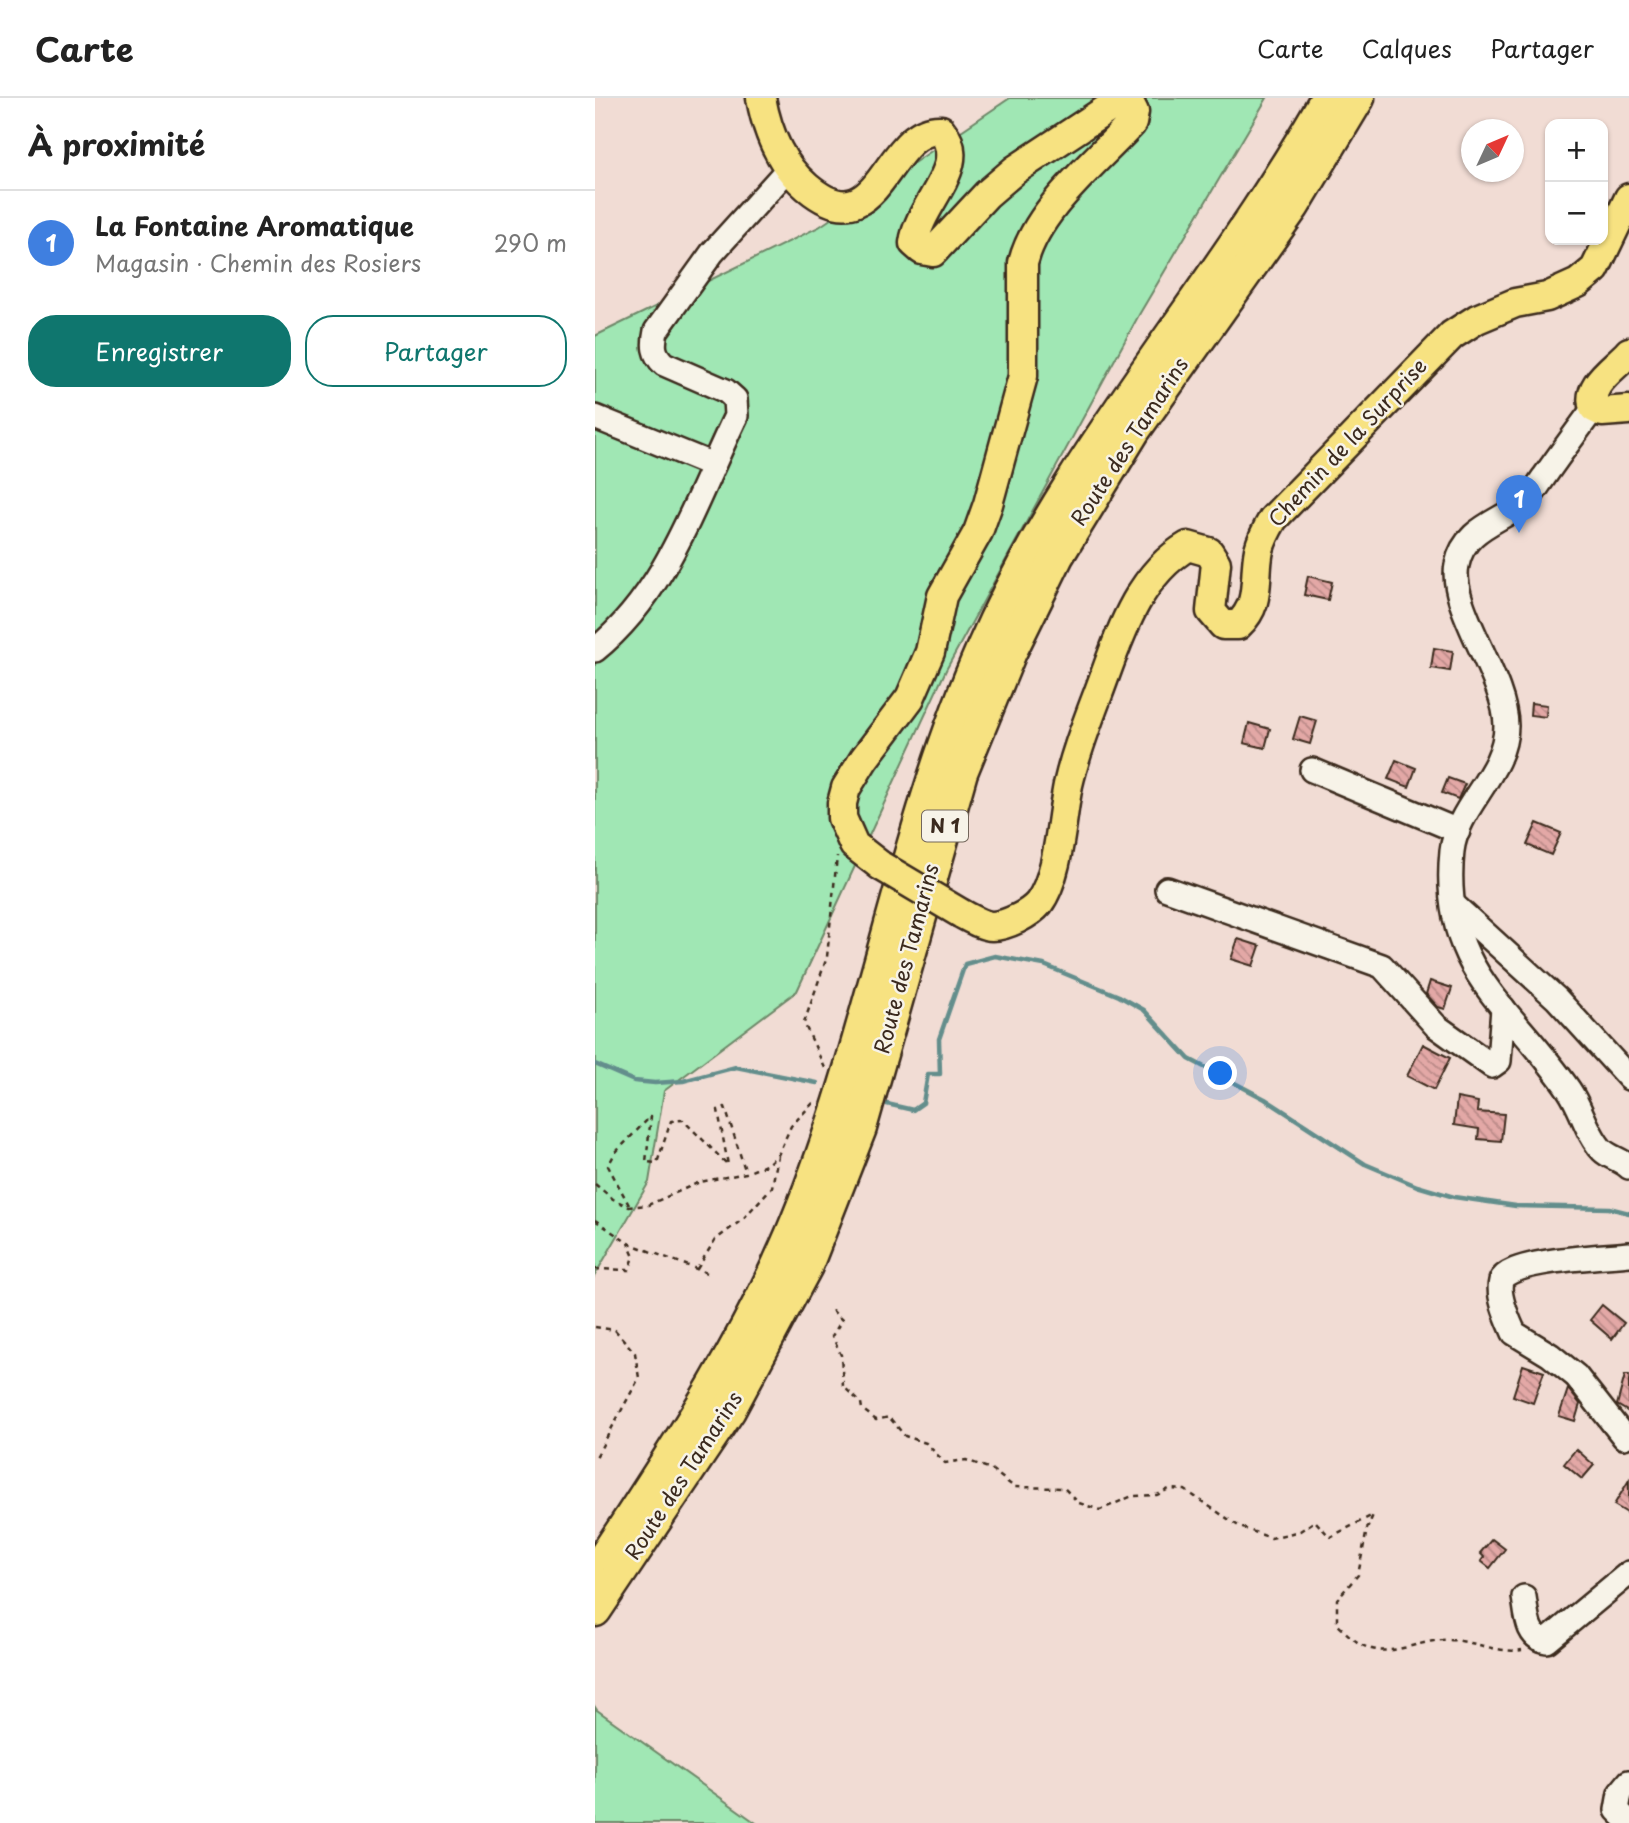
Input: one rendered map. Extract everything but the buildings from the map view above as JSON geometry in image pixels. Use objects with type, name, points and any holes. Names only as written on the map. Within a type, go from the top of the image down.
[{"type":"highway","name":"Route des Tamarins","points":[[600,1591],[703,1408],[798,1221],[831,1129],[941,752],[995,623],[1034,543],[1139,379],[1276,186],[1327,98]]},
{"type":"highway","name":"Route des Tamarins","points":[[600,1591],[729,1410],[810,1255],[860,1128],[961,772],[1010,652],[1057,556],[1134,429],[1293,206],[1358,98]]},
{"type":"main road","points":[[761,98],[764,113],[788,169],[819,196],[837,205],[858,201],[885,177],[912,139],[926,130],[941,130],[951,142],[953,160],[916,228],[914,243],[922,250],[933,252],[987,194],[1016,170],[1115,104],[1131,106],[1134,112],[1132,123],[1043,220],[1027,247],[1023,263],[1023,376],[988,504],[978,533],[943,596],[934,621],[930,652],[911,698],[846,788],[842,818],[847,830]]},
{"type":"main road","name":"Chemin de la Surprise","points":[[847,830],[854,845],[881,866],[962,915],[991,926],[1015,920],[1037,905],[1049,887],[1069,781],[1086,726],[1123,627],[1137,601],[1166,563],[1188,547],[1209,552],[1216,563],[1211,611],[1223,625],[1238,625],[1254,603],[1263,535],[1273,519],[1452,335],[1477,319],[1515,303],[1563,292],[1595,269],[1629,198]]},
{"type":"main road","points":[[1629,352],[1593,389],[1591,399],[1594,408],[1602,412],[1629,410]]},
{"type":"street","points":[[595,650],[640,607],[684,533],[736,416],[735,399],[726,391],[664,364],[656,356],[653,343],[656,331],[712,253],[788,169]]},
{"type":"street","points":[[1594,408],[1526,502],[1483,526],[1471,538],[1456,566],[1465,608],[1498,690],[1506,727],[1497,759],[1458,831],[1452,851],[1455,923],[1478,977],[1569,1089],[1596,1142],[1604,1152],[1629,1167]]},
{"type":"street","points":[[595,416],[713,465]]},
{"type":"street","points":[[1312,770],[1458,831]]},
{"type":"street","points":[[1167,888],[1382,966],[1436,1026],[1492,1066],[1499,1061],[1503,1008]]},
{"type":"street","points":[[1455,906],[1557,999],[1629,1078]]},
{"type":"street","points":[[1624,1437],[1576,1376],[1550,1355],[1514,1333],[1500,1284],[1503,1276],[1522,1265],[1629,1254]]},
{"type":"street","points":[[1524,1597],[1530,1629],[1540,1640],[1553,1639],[1629,1573]]},
{"type":"street","points":[[1629,1782],[1616,1803],[1617,1810],[1629,1822]]},
{"type":"path","points":[[828,1073],[804,1023],[827,957],[834,869],[847,830]]},
{"type":"path","points":[[697,1269],[715,1240],[743,1219],[772,1186],[778,1155],[791,1126],[818,1098]]},
{"type":"path","points":[[629,1206],[626,1195],[616,1183],[608,1166],[615,1153],[651,1116],[646,1162],[657,1163],[671,1121],[683,1120],[728,1165],[719,1110],[725,1107],[746,1173]]},
{"type":"path","points":[[595,1184],[613,1199],[629,1206],[648,1205],[700,1182],[746,1173],[766,1165],[778,1155]]},
{"type":"path","points":[[595,1220],[628,1243],[707,1273]]},
{"type":"path","points":[[595,1269],[629,1270],[634,1264],[634,1256],[628,1243]]},
{"type":"path","points":[[832,1310],[842,1320],[832,1336],[841,1356],[843,1386],[860,1402],[862,1409],[876,1420],[889,1417],[905,1436],[926,1443],[945,1463],[966,1460],[991,1469],[1014,1487],[1064,1488],[1079,1503],[1100,1510],[1132,1496],[1155,1495],[1169,1489],[1185,1490],[1240,1527],[1271,1538],[1300,1531],[1315,1521],[1330,1537],[1373,1516],[1367,1529],[1358,1575],[1337,1599],[1337,1624],[1355,1642],[1383,1650],[1440,1640],[1466,1640],[1486,1647],[1520,1651],[1536,1645],[1540,1640]]},
{"type":"path","points":[[595,1326],[615,1330],[635,1353],[639,1378],[595,1459]]},
{"type":"green space","points":[[1010,98],[1267,98],[1140,313],[946,670],[797,991],[664,1091],[649,1182],[595,1275],[595,336],[819,227]]},
{"type":"green space","points":[[595,1707],[597,1710],[756,1823],[595,1823]]},
{"type":"waterway","points":[[887,1104],[913,1110],[923,1103],[928,1074],[940,1074],[939,1039],[965,964],[995,956],[1044,965],[1119,996],[1144,1010],[1189,1059],[1265,1099],[1365,1164],[1417,1186],[1454,1197],[1516,1206],[1609,1208],[1629,1213]]},
{"type":"waterway","points":[[595,1064],[634,1081],[655,1083],[683,1081],[736,1067],[817,1083]]},
{"type":"place","name":"La Fontaine Aromatique","points":[[1519,533]]}]
